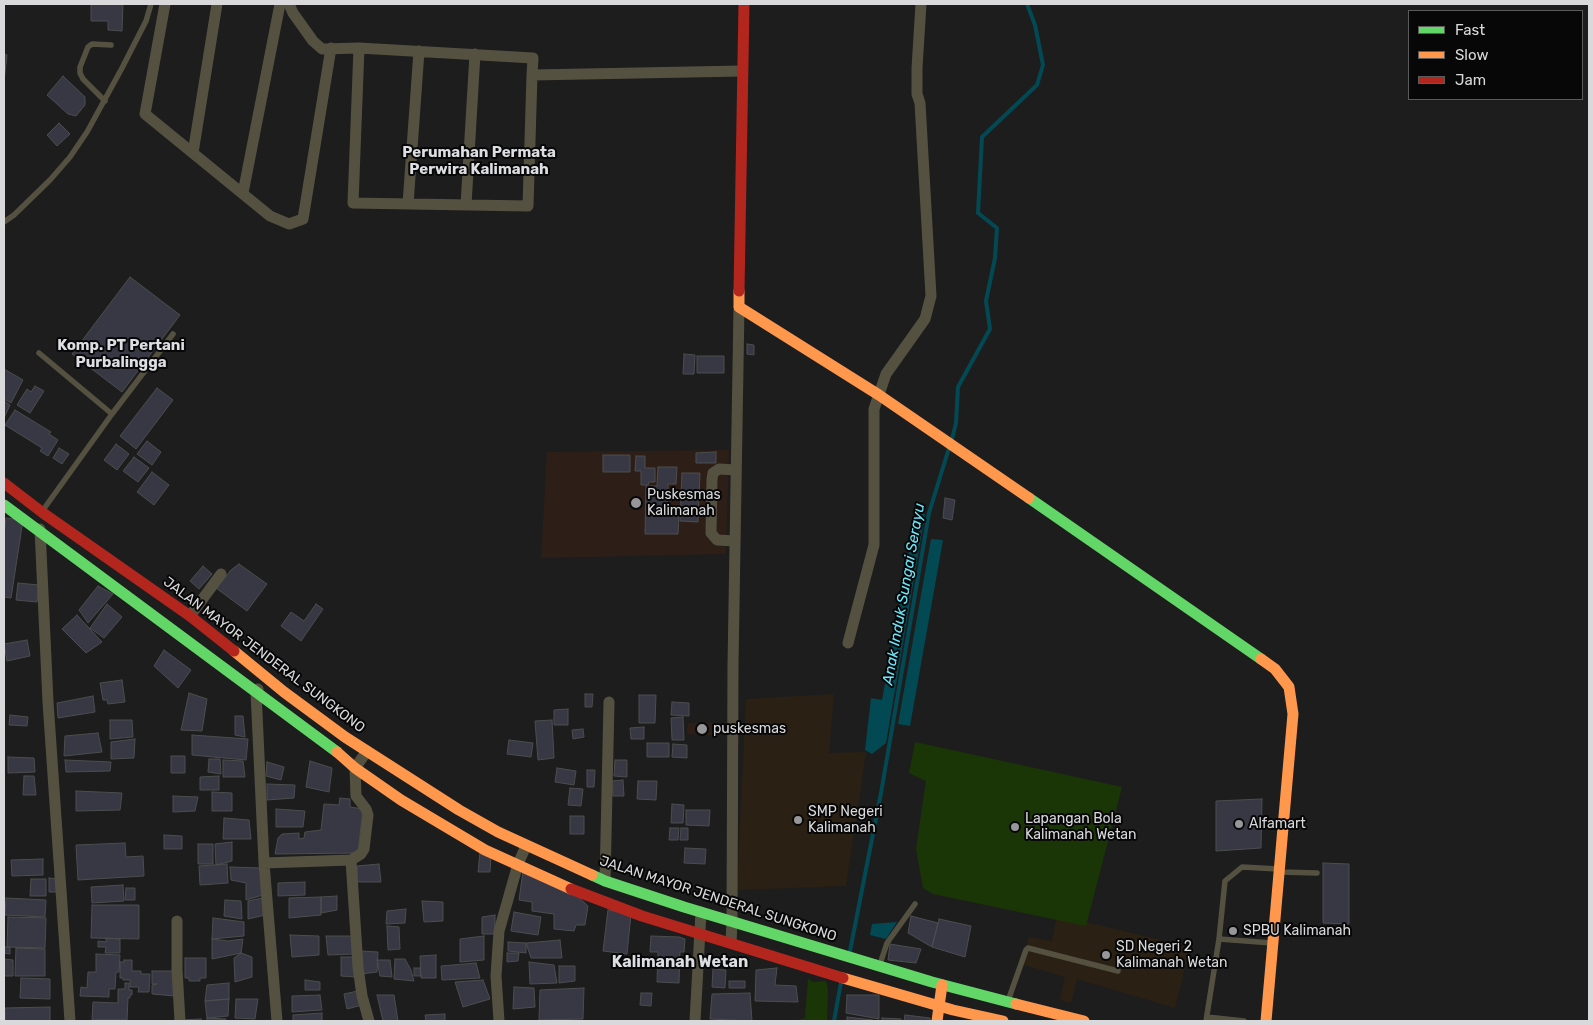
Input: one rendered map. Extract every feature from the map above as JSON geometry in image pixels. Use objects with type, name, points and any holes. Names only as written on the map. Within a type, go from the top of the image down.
[{"type":"main road","points":[[744,4],[739,307],[878,395],[963,453],[1275,669],[1289,687],[1293,714],[1266,1021]]},
{"type":"main road","name":"JALAN MAYOR JENDERAL SUNGKONO","points":[[4,483],[190,616],[265,678],[345,737],[459,810],[526,846],[605,881],[701,912],[942,985],[1080,1021]]},
{"type":"main road","points":[[4,505],[334,749],[355,768],[401,800],[485,850],[590,897],[700,934],[938,1006],[1003,1021]]},
{"type":"main road","points":[[937,1021],[942,985]]},
{"type":"street","points":[[165,4],[145,114],[270,216],[289,224],[303,219],[331,48]]},
{"type":"street","points":[[193,152],[217,4]]},
{"type":"street","points":[[243,193],[280,4]]},
{"type":"street","points":[[289,4],[293,13],[313,41],[322,48],[359,48],[533,58],[528,206],[353,202],[359,48]]},
{"type":"street","points":[[848,643],[874,545],[874,409],[886,374],[926,319],[931,296],[917,68],[922,4]]},
{"type":"street","points":[[408,204],[419,51]]},
{"type":"street","points":[[466,205],[475,54]]},
{"type":"street","points":[[532,75],[742,71]]},
{"type":"street","points":[[731,943],[739,307]]},
{"type":"street","points":[[735,542],[717,540],[711,533],[713,473],[719,469],[736,470]]},
{"type":"street","points":[[42,512],[40,532],[48,707],[70,1021]]},
{"type":"street","points":[[190,616],[221,574]]},
{"type":"street","points":[[265,678],[256,692],[264,863],[277,1021]]},
{"type":"street","points":[[605,881],[608,702]]},
{"type":"street","points":[[264,863],[351,860],[361,854],[364,849],[368,815],[366,809],[356,796],[355,768],[367,751]]},
{"type":"street","points":[[499,1021],[496,976],[499,931],[518,864],[526,846]]},
{"type":"street","points":[[351,860],[358,968],[362,996],[369,1021]]},
{"type":"street","points":[[696,1021],[701,912]]},
{"type":"street","points":[[177,922],[180,1021]]},
{"type":"lane","points":[[4,222],[32,198],[70,157],[87,132],[146,21],[151,4]]},
{"type":"lane","points":[[105,100],[83,79],[80,67],[86,52],[92,44],[111,45]]},
{"type":"lane","points":[[42,512],[112,414],[173,334]]},
{"type":"lane","points":[[39,353],[112,414]]},
{"type":"lane","points":[[1244,1021],[1207,1019],[1219,940],[1225,881],[1242,867],[1317,873]]},
{"type":"lane","points":[[879,966],[886,944],[915,904]]},
{"type":"lane","points":[[1219,940],[1272,944]]},
{"type":"lane","points":[[1008,1002],[1028,948],[1118,971]]},
{"type":"shaded area","name":"Puskesmas Kalimanah","points":[[729,450],[726,554],[541,558],[547,452]]},
{"type":"shaded area","name":"SMP Negeri Kalimanah","points":[[834,694],[829,753],[866,752],[846,886],[737,890],[746,699]]},
{"type":"shaded area","name":"puskesmas","points":[[688,723],[717,723],[717,736],[687,734]]},
{"type":"shaded area","name":"SD Negeri 2 Kalimanah Wetan","points":[[1057,915],[1190,947],[1175,1008],[1077,979],[1071,1003],[1060,1000],[1065,977],[1021,964],[1029,937],[1052,941]]},
{"type":"green space","name":"Lapangan Bola Kalimanah Wetan","points":[[915,742],[1122,787],[1086,926],[933,894],[923,888],[916,849],[926,781],[909,773]]},
{"type":"green space","points":[[808,979],[813,982],[826,981],[828,989],[827,1021],[794,1021],[805,1018]]},
{"type":"water","points":[[916,513],[925,514],[886,743],[872,754],[865,750],[871,698],[882,700]]},
{"type":"water","points":[[931,539],[943,540],[910,726],[898,724]]},
{"type":"water","points":[[897,922],[886,939],[870,935],[872,924]]},
{"type":"building","points":[[91,4],[123,4],[122,31],[108,30],[108,21],[91,21]]},
{"type":"building","points":[[4,54],[7,55],[4,81]]},
{"type":"building","points":[[63,76],[85,97],[85,105],[76,116],[68,114],[47,95]]},
{"type":"building","points":[[59,123],[70,134],[57,146],[47,135]]},
{"type":"building","points":[[130,277],[180,315],[122,392],[72,354]]},
{"type":"building","points":[[747,344],[754,345],[754,355],[747,354]]},
{"type":"building","points":[[684,354],[695,355],[694,374],[683,374]]},
{"type":"building","points":[[697,356],[724,356],[724,373],[697,373]]},
{"type":"building","points":[[4,369],[23,380],[11,403],[4,399]]},
{"type":"building","points":[[35,386],[44,391],[30,413],[17,405],[27,389],[31,392]]},
{"type":"building","points":[[157,388],[173,400],[136,449],[120,436]]},
{"type":"building","points":[[4,401],[10,405],[4,418]]},
{"type":"building","points":[[15,410],[51,432],[49,434],[58,440],[48,456],[40,451],[42,448],[5,425]]},
{"type":"building","points":[[147,441],[161,452],[152,465],[137,454]]},
{"type":"building","points":[[116,444],[129,454],[117,470],[104,460]]},
{"type":"building","points":[[59,448],[69,454],[62,464],[53,458]]},
{"type":"building","points":[[716,452],[716,463],[696,463],[696,453]]},
{"type":"building","points":[[603,455],[630,455],[630,472],[603,472]]},
{"type":"building","points":[[636,456],[645,456],[645,468],[655,468],[655,482],[641,485],[641,471],[635,471]]},
{"type":"building","points":[[134,457],[149,468],[138,482],[123,471]]},
{"type":"building","name":"Puskesmas Kalimanah","points":[[658,467],[677,467],[676,484],[668,484],[667,515],[679,515],[678,534],[645,534],[646,486],[657,486]]},
{"type":"building","points":[[152,472],[169,485],[154,505],[137,492]]},
{"type":"building","points":[[682,473],[700,473],[698,522],[680,521]]},
{"type":"building","points":[[945,498],[955,500],[952,520],[943,518]]},
{"type":"building","points":[[6,518],[23,520],[11,598],[4,597],[4,535]]},
{"type":"building","points":[[239,564],[267,584],[247,611],[216,588],[231,570]]},
{"type":"building","points":[[203,566],[212,574],[199,589],[190,581]]},
{"type":"building","points":[[18,583],[39,585],[37,602],[16,600]]},
{"type":"building","points":[[98,586],[113,594],[88,623],[79,610]]},
{"type":"building","points":[[107,604],[122,617],[104,638],[90,628]]},
{"type":"building","points":[[316,604],[323,609],[301,641],[281,626],[291,612],[304,621]]},
{"type":"building","points":[[77,615],[102,642],[86,653],[62,629]]},
{"type":"building","points":[[27,640],[30,656],[7,661],[4,644]]},
{"type":"building","points":[[164,650],[191,670],[178,688],[154,666]]},
{"type":"building","points":[[122,680],[125,702],[108,704],[107,700],[103,700],[100,683]]},
{"type":"building","points":[[189,693],[207,699],[202,731],[181,730]]},
{"type":"building","points":[[585,694],[593,694],[592,707],[585,707]]},
{"type":"building","points":[[639,695],[656,695],[655,723],[639,723]]},
{"type":"building","points":[[93,696],[95,712],[58,718],[57,703]]},
{"type":"building","points":[[672,702],[689,703],[689,716],[671,715]]},
{"type":"building","points":[[568,709],[568,725],[554,725],[554,710]]},
{"type":"building","points":[[10,715],[28,717],[27,726],[9,725]]},
{"type":"building","points":[[235,716],[243,716],[245,737],[235,735]]},
{"type":"building","points":[[683,717],[684,740],[672,740],[671,718]]},
{"type":"building","points":[[110,720],[132,720],[133,737],[110,739]]},
{"type":"building","points":[[552,720],[554,758],[538,760],[535,721]]},
{"type":"building","points":[[644,727],[644,739],[631,739],[630,728]]},
{"type":"building","points":[[583,729],[584,737],[573,739],[572,730]]},
{"type":"building","points":[[98,733],[102,752],[64,756],[65,736]]},
{"type":"building","points":[[192,735],[248,739],[246,760],[192,755]]},
{"type":"building","points":[[135,739],[134,758],[111,759],[111,742]]},
{"type":"building","points":[[509,740],[533,743],[531,757],[507,754]]},
{"type":"building","points":[[647,743],[669,743],[669,757],[647,757]]},
{"type":"building","points":[[673,744],[687,745],[687,758],[672,757]]},
{"type":"building","points":[[171,756],[185,756],[185,773],[171,773]]},
{"type":"building","points":[[8,757],[34,758],[35,772],[8,773]]},
{"type":"building","points":[[209,759],[220,759],[221,774],[208,772]]},
{"type":"building","points":[[65,760],[111,762],[110,771],[66,772]]},
{"type":"building","points":[[223,760],[243,761],[245,777],[223,777]]},
{"type":"building","points":[[615,760],[627,760],[627,777],[614,776]]},
{"type":"building","points":[[310,761],[332,768],[329,792],[306,787]]},
{"type":"building","points":[[267,762],[284,767],[281,780],[266,776]]},
{"type":"building","points":[[557,768],[576,771],[574,785],[555,782]]},
{"type":"building","points":[[587,770],[595,770],[594,787],[587,787]]},
{"type":"building","points":[[24,776],[34,776],[36,795],[23,795]]},
{"type":"building","points":[[219,776],[219,790],[200,790],[200,777]]},
{"type":"building","points":[[623,780],[624,796],[613,796],[612,781]]},
{"type":"building","points":[[638,781],[657,781],[656,800],[637,799]]},
{"type":"building","points":[[267,784],[295,785],[294,798],[267,800]]},
{"type":"building","points":[[570,788],[583,789],[581,806],[568,805]]},
{"type":"building","points":[[76,791],[122,793],[120,810],[76,811]]},
{"type":"building","points":[[212,792],[232,793],[232,811],[212,811]]},
{"type":"building","points":[[173,796],[198,797],[195,811],[173,812]]},
{"type":"building","points":[[340,798],[350,799],[350,807],[363,809],[358,853],[275,854],[278,838],[282,834],[299,833],[299,839],[304,838],[305,832],[321,830],[324,804],[339,805]]},
{"type":"building","name":"Alfamart","points":[[1262,799],[1261,848],[1216,851],[1216,801]]},
{"type":"building","points":[[672,804],[684,805],[683,823],[671,823]]},
{"type":"building","points":[[276,809],[305,811],[303,827],[276,827]]},
{"type":"building","points":[[686,810],[710,810],[709,826],[686,825]]},
{"type":"building","points":[[570,816],[584,816],[584,834],[570,834]]},
{"type":"building","points":[[224,818],[249,820],[251,839],[223,839]]},
{"type":"building","points":[[670,828],[679,828],[678,840],[669,840]]},
{"type":"building","points":[[681,828],[688,828],[688,840],[680,840]]},
{"type":"building","points":[[164,835],[182,836],[182,849],[164,849]]},
{"type":"building","points":[[232,842],[232,861],[216,865],[215,844]]},
{"type":"building","points":[[125,843],[126,857],[143,856],[144,876],[78,880],[76,845]]},
{"type":"building","points":[[198,844],[213,844],[213,864],[198,864]]},
{"type":"building","points":[[685,848],[706,849],[705,864],[684,863]]},
{"type":"building","points":[[480,852],[491,856],[490,872],[478,872]]},
{"type":"building","points":[[43,859],[43,875],[12,876],[11,860]]},
{"type":"building","points":[[1323,863],[1349,864],[1349,924],[1323,923]]},
{"type":"building","points":[[227,864],[228,883],[200,885],[199,866]]},
{"type":"building","points":[[379,864],[381,882],[357,882],[357,866]]},
{"type":"building","points":[[230,867],[261,868],[263,895],[246,900],[246,883],[231,880]]},
{"type":"building","points":[[523,871],[574,893],[588,906],[585,925],[576,925],[574,931],[554,929],[554,914],[532,911],[532,902],[519,900]]},
{"type":"building","points":[[49,878],[58,879],[58,892],[49,892]]},
{"type":"building","points":[[31,879],[46,879],[46,896],[30,896]]},
{"type":"building","points":[[305,882],[305,895],[278,896],[278,883]]},
{"type":"building","points":[[123,885],[124,901],[92,903],[91,887]]},
{"type":"building","points":[[126,888],[135,888],[135,900],[125,900]]},
{"type":"building","points":[[337,896],[337,910],[321,913],[321,897]]},
{"type":"building","points":[[267,897],[265,915],[248,919],[248,901]]},
{"type":"building","points":[[321,897],[321,915],[289,918],[289,898]]},
{"type":"building","points":[[6,898],[46,900],[45,917],[5,915]]},
{"type":"building","points":[[225,900],[241,901],[242,919],[224,916]]},
{"type":"building","points":[[422,901],[443,902],[443,921],[424,922]]},
{"type":"building","points":[[92,905],[139,905],[139,939],[91,938]]},
{"type":"building","points":[[406,909],[405,923],[386,924],[387,911]]},
{"type":"building","points":[[608,910],[631,914],[627,954],[603,951]]},
{"type":"building","points":[[514,912],[541,917],[538,935],[511,931]]},
{"type":"building","points":[[495,915],[495,934],[482,934],[482,917]]},
{"type":"building","points":[[911,916],[938,923],[932,947],[908,933]]},
{"type":"building","points":[[8,917],[46,918],[45,948],[7,947]]},
{"type":"building","points":[[213,918],[244,922],[244,936],[212,939]]},
{"type":"building","points":[[939,919],[971,926],[965,957],[932,947]]},
{"type":"building","points":[[387,926],[399,927],[400,949],[388,950]]},
{"type":"building","points":[[290,935],[319,936],[319,955],[292,957]]},
{"type":"building","points":[[326,936],[353,936],[354,954],[328,955]]},
{"type":"building","points":[[484,936],[484,960],[460,962],[460,939]]},
{"type":"building","points":[[651,936],[685,939],[684,952],[680,952],[679,983],[657,982],[658,952],[650,952]]},
{"type":"building","points":[[106,938],[120,939],[120,953],[105,953],[106,947],[98,947],[98,941],[106,942]]},
{"type":"building","points":[[212,939],[228,941],[243,939],[241,953],[212,959]]},
{"type":"building","points":[[560,940],[562,958],[531,958],[526,943]]},
{"type":"building","points":[[508,942],[526,943],[526,953],[508,951]]},
{"type":"building","points":[[890,944],[921,949],[916,963],[888,960]]},
{"type":"building","points":[[4,947],[10,947],[10,954],[4,953]]},
{"type":"building","points":[[16,948],[45,949],[45,976],[15,976]]},
{"type":"building","points":[[360,951],[378,952],[377,972],[361,974]]},
{"type":"building","points":[[241,953],[252,957],[252,977],[235,982],[234,958]]},
{"type":"building","points":[[507,953],[519,953],[518,961],[507,962]]},
{"type":"building","points":[[96,954],[120,955],[115,989],[109,989],[109,997],[80,996],[81,987],[87,988],[88,972],[96,972]]},
{"type":"building","points":[[436,955],[436,978],[421,978],[420,956]]},
{"type":"building","points":[[341,957],[355,957],[355,977],[341,976]]},
{"type":"building","points":[[185,958],[206,958],[206,978],[200,978],[200,981],[189,981],[189,978],[185,978]]},
{"type":"building","points":[[4,959],[13,960],[13,976],[4,976]]},
{"type":"building","points":[[395,959],[405,959],[414,981],[394,979]]},
{"type":"building","points":[[124,960],[132,960],[132,971],[150,974],[149,992],[138,992],[139,987],[130,987],[130,980],[120,978],[120,962],[124,962]]},
{"type":"building","points":[[377,960],[390,960],[392,977],[380,976]]},
{"type":"building","points":[[529,962],[554,965],[557,983],[530,984]]},
{"type":"building","points":[[476,963],[480,978],[442,980],[441,966]]},
{"type":"building","points":[[559,966],[575,966],[575,981],[559,983]]},
{"type":"building","points":[[414,968],[420,968],[421,976],[414,976]]},
{"type":"building","points":[[777,968],[775,985],[796,986],[798,1002],[755,1001],[756,970]]},
{"type":"building","points":[[713,969],[726,970],[725,988],[712,987]]},
{"type":"building","points":[[152,971],[176,971],[175,996],[152,994],[152,985],[157,984],[152,984]]},
{"type":"building","points":[[21,978],[50,979],[50,999],[20,998]]},
{"type":"building","points":[[305,980],[320,982],[320,990],[305,990]]},
{"type":"building","points":[[483,980],[490,999],[463,1007],[455,982]]},
{"type":"building","points":[[729,981],[745,981],[745,988],[729,988]]},
{"type":"building","points":[[125,983],[129,983],[129,990],[132,990],[132,995],[128,998],[127,1020],[92,1020],[93,1002],[118,1003],[118,989],[125,989]]},
{"type":"building","points":[[229,983],[229,999],[205,1001],[207,985]]},
{"type":"building","points":[[514,987],[534,988],[535,1007],[513,1009]]},
{"type":"building","points":[[584,988],[583,1019],[539,1020],[540,990]]},
{"type":"building","points":[[358,991],[362,1005],[347,1009],[344,994]]},
{"type":"building","points":[[641,993],[652,993],[651,1006],[640,1005]]},
{"type":"building","points":[[750,993],[752,1021],[710,1019],[712,994]]},
{"type":"building","points":[[320,995],[322,1010],[292,1012],[292,996]]},
{"type":"building","points":[[377,995],[394,995],[398,1021],[383,1021]]},
{"type":"building","points":[[847,995],[879,995],[879,1019],[846,1013]]},
{"type":"building","points":[[229,999],[228,1016],[207,1018],[205,1001]]},
{"type":"building","points":[[236,999],[258,999],[255,1019],[235,1018]]},
{"type":"building","points":[[50,1007],[50,1021],[5,1021],[5,1008]]},
{"type":"building","points":[[322,1013],[322,1021],[293,1021],[293,1015]]},
{"type":"building","points":[[445,1014],[445,1021],[426,1021],[425,1015]]},
{"type":"building","points":[[905,1015],[930,1018],[930,1021],[904,1021]]},
{"type":"building","points":[[847,1017],[873,1020],[873,1021],[847,1021]]},
{"type":"building","points":[[207,1018],[226,1019],[225,1021],[207,1021]]},
{"type":"building","points":[[882,1018],[901,1019],[901,1021],[882,1021]]},
{"type":"building","points":[[201,1019],[201,1021],[182,1021],[182,1020]]},
{"type":"waterway","name":"Anak Induk Sungai Serayu","points":[[952,439],[956,423],[958,387],[990,329],[986,301],[995,258],[997,228],[978,213],[982,137],[1037,85],[1043,65],[1035,25],[1027,4]]},
{"type":"waterway","name":"Anak Induk Sungai Serayu","points":[[850,951],[881,793],[929,513],[949,448]]},
{"type":"waterway","name":"Anak Induk Sungai Serayu","points":[[834,1021],[841,982]]},
{"type":"traffic: fast","points":[[1029,498],[1261,659]]},
{"type":"traffic: fast","points":[[4,505],[337,752]]},
{"type":"traffic: fast","points":[[592,875],[684,907],[932,982],[1016,1004]]},
{"type":"traffic: slow","points":[[739,291],[739,307],[879,395],[1029,498]]},
{"type":"traffic: slow","points":[[234,651],[284,692],[345,737],[459,810],[498,832],[592,875]]},
{"type":"traffic: slow","points":[[1261,659],[1275,669],[1289,687],[1293,714],[1266,1021]]},
{"type":"traffic: slow","points":[[337,752],[355,768],[401,800],[485,850],[571,889]]},
{"type":"traffic: slow","points":[[843,978],[953,1010],[1003,1021]]},
{"type":"traffic: slow","points":[[937,1021],[942,985]]},
{"type":"traffic: slow","points":[[1016,1004],[1084,1021]]},
{"type":"traffic: jam","points":[[739,291],[744,4]]},
{"type":"traffic: jam","points":[[4,483],[43,513],[190,616],[234,651]]},
{"type":"traffic: jam","points":[[571,889],[642,916],[843,978]]},
{"type":"place","name":"Puskesmas Kalimanah","points":[[636,503]]},
{"type":"place","name":"puskesmas","points":[[702,729]]},
{"type":"place","name":"SMP Negeri Kalimanah","points":[[798,820]]},
{"type":"place","name":"Alfamart","points":[[1239,824]]},
{"type":"place","name":"Lapangan Bola Kalimanah Wetan","points":[[1015,827]]},
{"type":"place","name":"SPBU Kalimanah","points":[[1233,931]]},
{"type":"place","name":"SD Negeri 2 Kalimanah Wetan","points":[[1106,955]]},
{"type":"district","name":"Perumahan Permata Perwira Kalimanah","points":[[479,162]]},
{"type":"district","name":"Komp. PT Pertani Purbalingga","points":[[121,354]]},
{"type":"district","name":"Kalimanah Wetan","points":[[680,962]]}]
